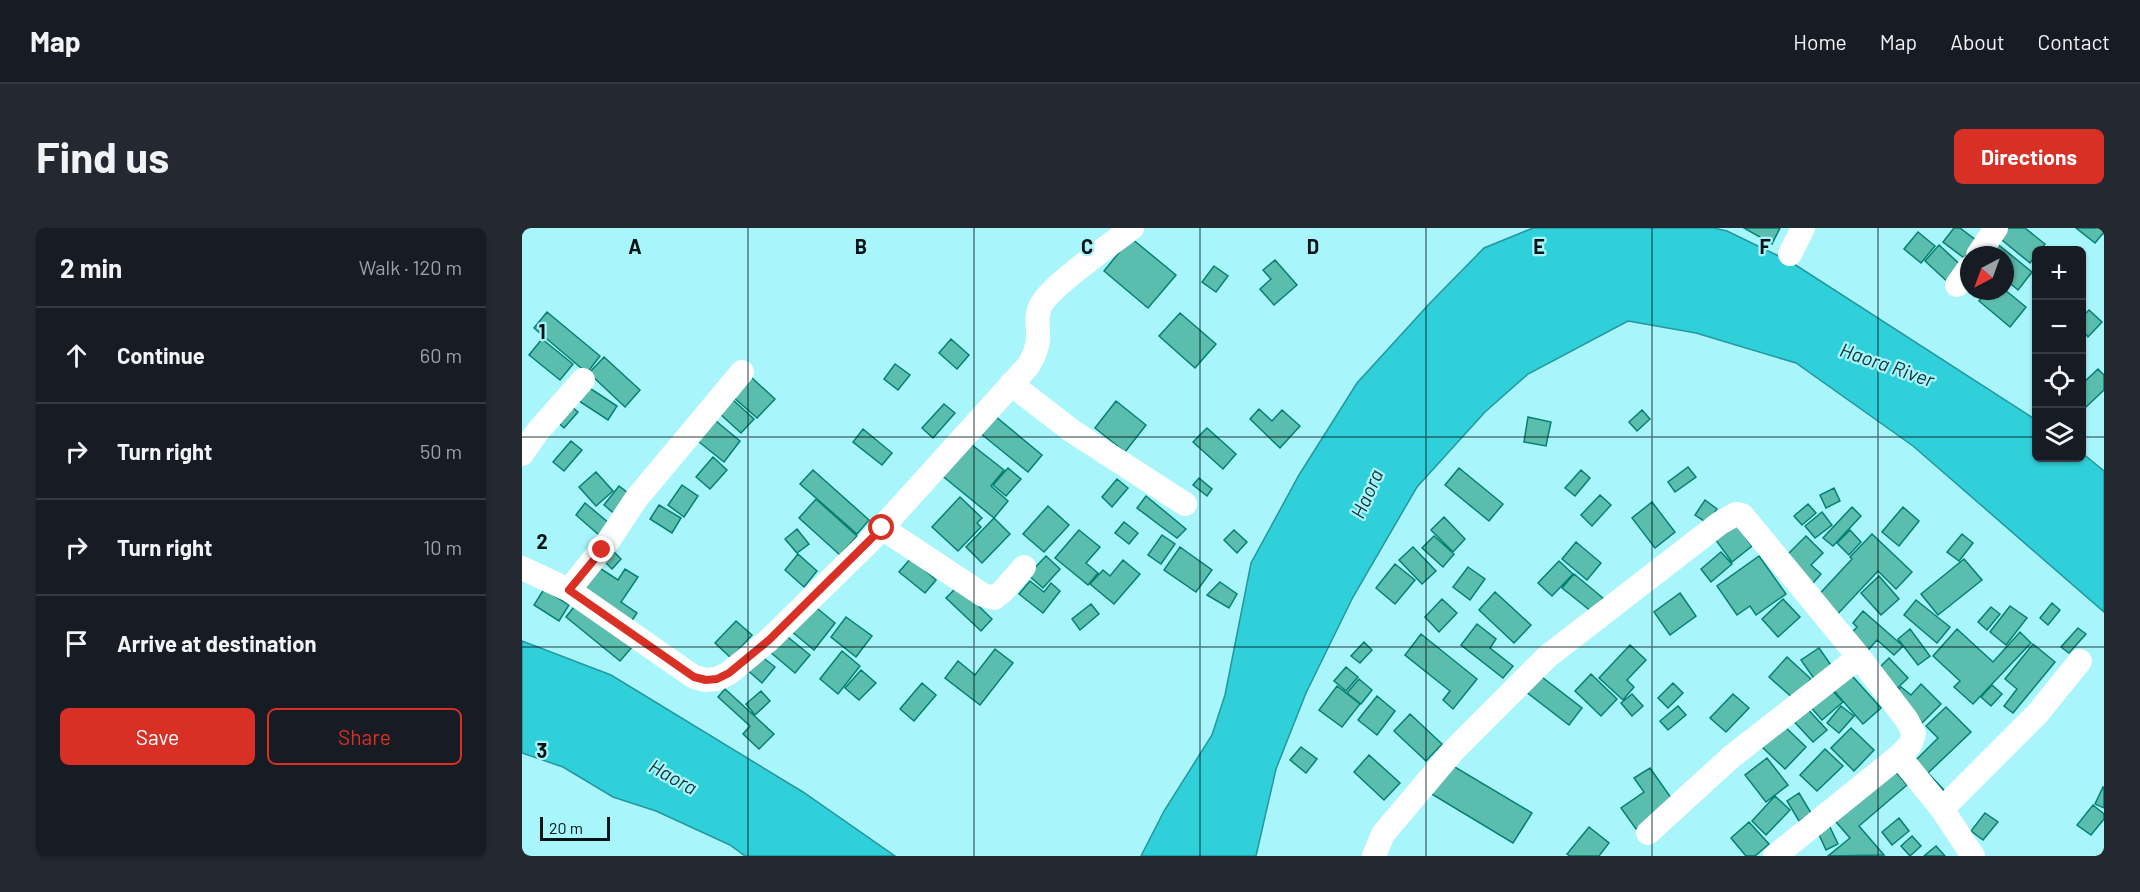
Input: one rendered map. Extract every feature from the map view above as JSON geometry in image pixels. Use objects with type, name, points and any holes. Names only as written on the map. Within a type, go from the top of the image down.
[{"type":"street","points":[[522,568],[569,590],[694,677],[706,680],[717,679],[729,673],[769,640],[882,528],[1028,366],[1035,354],[1038,340],[1037,321],[1040,307],[1055,288],[1132,228]]},
{"type":"street","points":[[1790,255],[1803,228]]},
{"type":"street","points":[[1984,246],[1996,228]]},
{"type":"street","points":[[569,590],[609,540],[636,499],[742,372]]},
{"type":"street","points":[[522,454],[538,431],[583,380]]},
{"type":"street","points":[[1011,384],[1072,431],[1185,504]]},
{"type":"street","points":[[1374,856],[1383,834],[1446,758],[1548,656],[1702,536],[1736,514],[1742,515],[1859,657],[1907,720],[1914,734],[1910,744],[1899,756],[1775,856]]},
{"type":"street","points":[[882,528],[982,594],[994,598],[1004,591],[1024,567]]},
{"type":"street","points":[[1648,833],[1730,758],[1859,657]]},
{"type":"street","points":[[1942,809],[2038,713],[2080,661]]},
{"type":"street","points":[[1899,756],[1942,809],[1973,856]]},
{"type":"water","points":[[1533,228],[1714,228],[1727,231],[1791,262],[2032,417],[2032,462],[2086,462],[2086,456],[2104,471],[2104,612],[1913,446],[1796,363],[1696,333],[1628,321],[1528,374],[1485,412],[1417,487],[1353,597],[1306,693],[1276,769],[1256,856],[1141,856],[1164,811],[1212,735],[1225,695],[1251,563],[1299,475],[1357,383],[1484,248]]},
{"type":"water","name":"Haora","points":[[522,641],[611,675],[803,792],[895,856],[745,856],[730,845],[656,811],[613,797],[563,767],[522,753]]},
{"type":"building","points":[[1744,228],[1780,228],[1772,244]]},
{"type":"building","points":[[1954,228],[1960,228],[1981,244],[1979,246],[1960,246],[1960,255],[1943,242]]},
{"type":"building","points":[[2004,228],[2025,228],[2045,244],[2032,246],[2030,263],[2014,250],[2014,246],[2009,246],[1997,236]]},
{"type":"building","points":[[2076,228],[2104,228],[2104,232],[2095,243]]},
{"type":"building","points":[[1918,232],[1935,246],[1921,263],[1904,249]]},
{"type":"building","points":[[1131,238],[1176,275],[1148,308],[1104,271]]},
{"type":"building","points":[[1939,245],[1960,264],[1960,275],[1951,285],[1925,261]]},
{"type":"building","points":[[2014,257],[2032,272],[2018,290],[2014,287]]},
{"type":"building","points":[[1275,260],[1297,285],[1274,305],[1260,289],[1271,279],[1263,270]]},
{"type":"building","points":[[1214,266],[1228,276],[1216,292],[1202,282]]},
{"type":"building","points":[[2014,297],[2026,307],[2010,327],[1979,301],[2014,300]]},
{"type":"building","points":[[2089,310],[2102,322],[2088,337],[2086,335],[2086,313]]},
{"type":"building","points":[[547,312],[600,356],[587,373],[534,328]]},
{"type":"building","points":[[1180,313],[1216,344],[1195,368],[1159,336]]},
{"type":"building","points":[[542,339],[573,364],[560,380],[529,355]]},
{"type":"building","points":[[951,339],[969,355],[957,369],[939,353]]},
{"type":"building","points":[[604,357],[640,390],[625,407],[589,373]]},
{"type":"building","points":[[895,364],[910,375],[898,390],[884,379]]},
{"type":"building","points":[[2098,369],[2104,375],[2104,390],[2086,407],[2086,380]]},
{"type":"building","points":[[751,377],[775,399],[757,418],[733,397]]},
{"type":"building","points":[[588,387],[617,406],[608,420],[579,401]]},
{"type":"building","points":[[563,399],[578,412],[564,428],[549,414]]},
{"type":"building","points":[[732,399],[754,419],[741,433],[719,413]]},
{"type":"building","points":[[1116,401],[1146,425],[1125,452],[1095,428]]},
{"type":"building","points":[[944,404],[955,413],[933,438],[922,428]]},
{"type":"building","points":[[1259,409],[1272,421],[1282,410],[1300,426],[1280,448],[1250,419]]},
{"type":"building","points":[[1642,410],[1650,419],[1637,431],[1629,422]]},
{"type":"building","points":[[710,416],[740,441],[724,462],[693,437]]},
{"type":"building","points":[[995,416],[1042,455],[1028,472],[980,433]]},
{"type":"building","points":[[1528,417],[1551,422],[1546,446],[1524,442]]},
{"type":"building","points":[[1207,428],[1236,454],[1223,469],[1193,442]]},
{"type":"building","points":[[863,429],[892,453],[882,465],[853,442]]},
{"type":"building","points":[[571,441],[582,450],[564,471],[553,462]]},
{"type":"building","points":[[967,441],[1004,470],[991,486],[1008,501],[994,518],[940,474]]},
{"type":"building","points":[[713,457],[727,470],[710,489],[696,477]]},
{"type":"building","points":[[1688,467],[1696,477],[1675,492],[1668,482]]},
{"type":"building","points":[[1008,468],[1021,479],[1006,496],[993,485]]},
{"type":"building","points":[[1459,468],[1503,504],[1489,521],[1445,485]]},
{"type":"building","points":[[813,470],[869,520],[857,534],[800,484]]},
{"type":"building","points":[[1581,470],[1590,478],[1575,496],[1565,488]]},
{"type":"building","points":[[596,472],[613,491],[596,506],[579,487]]},
{"type":"building","points":[[1199,478],[1212,489],[1207,496],[1193,485]]},
{"type":"building","points":[[1117,479],[1128,488],[1112,507],[1102,497]]},
{"type":"building","points":[[682,485],[698,496],[684,517],[668,505]]},
{"type":"building","points":[[619,486],[632,496],[617,516],[604,505]]},
{"type":"building","points":[[1834,488],[1840,501],[1826,508],[1820,495]]},
{"type":"building","points":[[1600,495],[1611,505],[1592,526],[1581,515]]},
{"type":"building","points":[[1146,496],[1186,529],[1177,538],[1137,508]]},
{"type":"building","points":[[960,497],[982,518],[977,523],[981,527],[958,551],[932,527]]},
{"type":"building","points":[[816,499],[857,536],[840,555],[799,518]]},
{"type":"building","points":[[1705,500],[1717,509],[1707,523],[1695,515]]},
{"type":"building","points":[[1652,502],[1675,532],[1655,548],[1632,518]]},
{"type":"building","points":[[585,503],[609,523],[599,535],[576,515]]},
{"type":"building","points":[[1808,504],[1816,513],[1802,525],[1794,516]]},
{"type":"building","points":[[659,505],[681,518],[672,533],[650,519]]},
{"type":"building","points":[[1048,506],[1069,525],[1044,552],[1023,534]]},
{"type":"building","points":[[1852,507],[1861,516],[1833,546],[1823,538]]},
{"type":"building","points":[[1903,507],[1919,521],[1899,546],[1882,532]]},
{"type":"building","points":[[1822,512],[1832,525],[1815,538],[1805,526]]},
{"type":"building","points":[[1444,517],[1465,539],[1453,552],[1431,530]]},
{"type":"building","points":[[994,518],[1010,534],[982,563],[966,547]]},
{"type":"building","points":[[1732,520],[1752,546],[1732,562],[1712,535]]},
{"type":"building","points":[[1124,522],[1138,533],[1129,544],[1115,533]]},
{"type":"building","points":[[797,529],[809,544],[797,553],[785,539]]},
{"type":"building","points":[[1079,530],[1100,547],[1086,563],[1098,573],[1088,585],[1055,558]]},
{"type":"building","points":[[1234,530],[1247,542],[1237,553],[1224,540]]},
{"type":"building","points":[[1850,530],[1861,542],[1849,555],[1837,543]]},
{"type":"building","points":[[1872,534],[1912,572],[1896,589],[1878,571],[1832,620],[1812,602]]},
{"type":"building","points":[[1962,534],[1973,543],[1959,561],[1947,552]]},
{"type":"building","points":[[1162,535],[1175,544],[1161,564],[1148,555]]},
{"type":"building","points":[[1434,536],[1454,554],[1443,567],[1422,548]]},
{"type":"building","points":[[1806,536],[1823,553],[1811,565],[1821,574],[1807,590],[1779,563]]},
{"type":"building","points":[[1576,542],[1601,563],[1587,580],[1562,559]]},
{"type":"building","points":[[1180,547],[1212,570],[1196,592],[1164,570]]},
{"type":"building","points":[[1413,547],[1436,571],[1422,584],[1399,560]]},
{"type":"building","points":[[611,549],[621,559],[612,569],[601,558]]},
{"type":"building","points":[[1721,552],[1732,564],[1711,582],[1701,569]]},
{"type":"building","points":[[798,554],[817,571],[804,587],[785,570]]},
{"type":"building","points":[[1046,556],[1060,569],[1043,588],[1028,575]]},
{"type":"building","points":[[1759,556],[1786,594],[1756,615],[1750,606],[1737,615],[1717,586]]},
{"type":"building","points":[[911,558],[936,580],[925,593],[899,572]]},
{"type":"building","points":[[1964,559],[1982,580],[1938,615],[1921,594]]},
{"type":"building","points":[[1123,560],[1140,574],[1114,604],[1090,584],[1103,570],[1110,576]]},
{"type":"building","points":[[1559,561],[1573,574],[1552,596],[1538,583]]},
{"type":"building","points":[[1395,564],[1415,580],[1395,604],[1376,588]]},
{"type":"building","points":[[595,565],[618,580],[625,569],[638,577],[621,602],[637,613],[627,628],[576,594]]},
{"type":"building","points":[[1468,567],[1485,579],[1470,600],[1453,587]]},
{"type":"building","points":[[1574,574],[1603,598],[1592,612],[1562,588]]},
{"type":"building","points":[[1879,576],[1899,599],[1881,615],[1861,593]]},
{"type":"building","points":[[1030,581],[1044,592],[1051,583],[1060,591],[1043,613],[1019,594]]},
{"type":"building","points":[[1220,582],[1237,594],[1229,608],[1207,595]]},
{"type":"building","points":[[958,586],[992,619],[981,631],[946,598]]},
{"type":"building","points":[[544,589],[569,605],[559,621],[534,605]]},
{"type":"building","points":[[1495,592],[1531,625],[1514,643],[1479,610]]},
{"type":"building","points":[[1680,593],[1696,616],[1670,635],[1654,612]]},
{"type":"building","points":[[1442,599],[1457,613],[1439,632],[1425,617]]},
{"type":"building","points":[[1783,599],[1800,617],[1778,637],[1762,619]]},
{"type":"building","points":[[1916,600],[1950,627],[1937,643],[1904,615]]},
{"type":"building","points":[[578,602],[632,647],[620,661],[566,617]]},
{"type":"building","points":[[2052,603],[2060,610],[2048,625],[2040,618]]},
{"type":"building","points":[[812,604],[835,623],[814,650],[791,631]]},
{"type":"building","points":[[1091,604],[1099,614],[1080,630],[1072,619]]},
{"type":"building","points":[[2010,606],[2027,618],[2006,645],[1990,632]]},
{"type":"building","points":[[1991,607],[2000,614],[1987,630],[1978,622]]},
{"type":"building","points":[[1863,611],[1903,646],[1894,655],[1877,640],[1863,656],[1845,640],[1857,627],[1853,623]]},
{"type":"building","points":[[846,617],[872,636],[856,657],[831,637]]},
{"type":"building","points":[[736,621],[752,635],[731,658],[715,643]]},
{"type":"building","points":[[1477,624],[1496,639],[1490,648],[1513,666],[1503,678],[1461,645]]},
{"type":"building","points":[[2078,628],[2086,634],[2069,653],[2061,647]]},
{"type":"building","points":[[1910,629],[1930,656],[1918,665],[1898,639]]},
{"type":"building","points":[[1957,629],[1993,662],[2020,632],[2031,643],[1973,704],[1954,687],[1960,681],[1933,656]]},
{"type":"building","points":[[784,634],[810,655],[795,673],[769,651]]},
{"type":"building","points":[[1421,634],[1477,679],[1453,709],[1443,700],[1450,691],[1405,655]]},
{"type":"building","points":[[1364,642],[1372,650],[1360,663],[1351,656]]},
{"type":"building","points":[[2033,644],[2055,662],[2013,713],[2004,706],[2017,689],[2005,679]]},
{"type":"building","points":[[1630,645],[1646,660],[1627,680],[1634,687],[1623,700],[1599,678]]},
{"type":"building","points":[[1819,648],[1833,668],[1815,680],[1801,660]]},
{"type":"building","points":[[995,649],[1013,663],[980,705],[945,678],[958,661],[975,675]]},
{"type":"building","points":[[842,651],[860,666],[838,694],[820,679]]},
{"type":"building","points":[[757,653],[775,667],[762,683],[745,668]]},
{"type":"building","points":[[1787,657],[1811,679],[1794,699],[1769,677]]},
{"type":"building","points":[[1889,658],[1908,678],[1887,698],[1868,679]]},
{"type":"building","points":[[1346,667],[1358,677],[1346,691],[1334,681]]},
{"type":"building","points":[[1845,668],[1881,708],[1863,724],[1828,684]]},
{"type":"building","points":[[861,670],[876,683],[859,700],[845,688]]},
{"type":"building","points":[[1538,674],[1582,708],[1569,725],[1525,691]]},
{"type":"building","points":[[1591,674],[1617,699],[1601,716],[1575,691]]},
{"type":"building","points":[[1359,679],[1372,690],[1361,704],[1347,693]]},
{"type":"building","points":[[922,683],[936,695],[914,721],[900,709]]},
{"type":"building","points":[[1673,683],[1683,693],[1668,708],[1658,698]]},
{"type":"building","points":[[1921,684],[1941,704],[1915,730],[1886,702],[1901,687],[1911,695]]},
{"type":"building","points":[[1992,685],[2002,694],[1991,706],[1981,697]]},
{"type":"building","points":[[1337,686],[1360,704],[1342,727],[1319,710]]},
{"type":"building","points":[[1828,686],[1843,702],[1822,720],[1808,704]]},
{"type":"building","points":[[725,689],[774,734],[759,749],[743,734],[750,726],[718,697]]},
{"type":"building","points":[[761,691],[770,701],[755,715],[746,704]]},
{"type":"building","points":[[1632,694],[1643,706],[1632,716],[1621,703]]},
{"type":"building","points":[[1733,694],[1749,708],[1726,732],[1710,718]]},
{"type":"building","points":[[1377,696],[1395,711],[1377,735],[1358,720]]},
{"type":"building","points":[[1802,703],[1827,730],[1813,742],[1789,716]]},
{"type":"building","points":[[1678,706],[1686,715],[1668,730],[1660,721]]},
{"type":"building","points":[[1841,706],[1854,716],[1839,733],[1827,723]]},
{"type":"building","points":[[1946,707],[1971,732],[1928,773],[1944,790],[1933,801],[1904,772],[1938,738],[1926,726]]},
{"type":"building","points":[[1410,714],[1442,744],[1426,761],[1394,731]]},
{"type":"building","points":[[1782,724],[1806,747],[1785,769],[1761,746]]},
{"type":"building","points":[[1851,728],[1874,750],[1854,771],[1831,748]]},
{"type":"building","points":[[1301,747],[1317,759],[1306,773],[1290,760]]},
{"type":"building","points":[[1825,749],[1843,766],[1817,791],[1800,775]]},
{"type":"building","points":[[1369,755],[1400,783],[1384,800],[1354,772]]},
{"type":"building","points":[[1767,758],[1788,785],[1766,802],[1745,775]]},
{"type":"building","points":[[1443,760],[1532,813],[1513,843],[1425,790]]},
{"type":"building","points":[[1890,765],[1907,785],[1859,826],[1884,855],[1828,856],[1850,838],[1830,815]]},
{"type":"building","points":[[1650,768],[1674,802],[1636,829],[1621,808],[1644,792],[1634,778]]},
{"type":"building","points":[[2104,787],[2104,808],[2095,804]]},
{"type":"building","points":[[1799,793],[1811,813],[1799,821],[1787,801]]},
{"type":"building","points":[[1775,796],[1790,810],[1766,835],[1752,821]]},
{"type":"building","points":[[2093,805],[2104,814],[2104,819],[2091,835],[2077,825]]},
{"type":"building","points":[[1985,813],[1998,822],[1983,840],[1971,831]]},
{"type":"building","points":[[1899,818],[1909,831],[1892,845],[1882,832]]},
{"type":"building","points":[[1827,821],[1838,844],[1826,850],[1815,826]]},
{"type":"building","points":[[1749,822],[1769,844],[1755,856],[1746,856],[1731,838]]},
{"type":"building","points":[[1589,827],[1609,843],[1599,856],[1570,856],[1567,854]]},
{"type":"building","points":[[1912,836],[1921,846],[1910,856],[1901,846]]},
{"type":"building","points":[[1936,846],[1945,856],[1924,856]]},
{"type":"route","points":[[602,550],[569,590],[677,666],[694,677],[706,680],[717,679],[729,673],[769,640],[882,528]]},
{"type":"water label","name":"Haora River","points":[[1887,365]]}]
